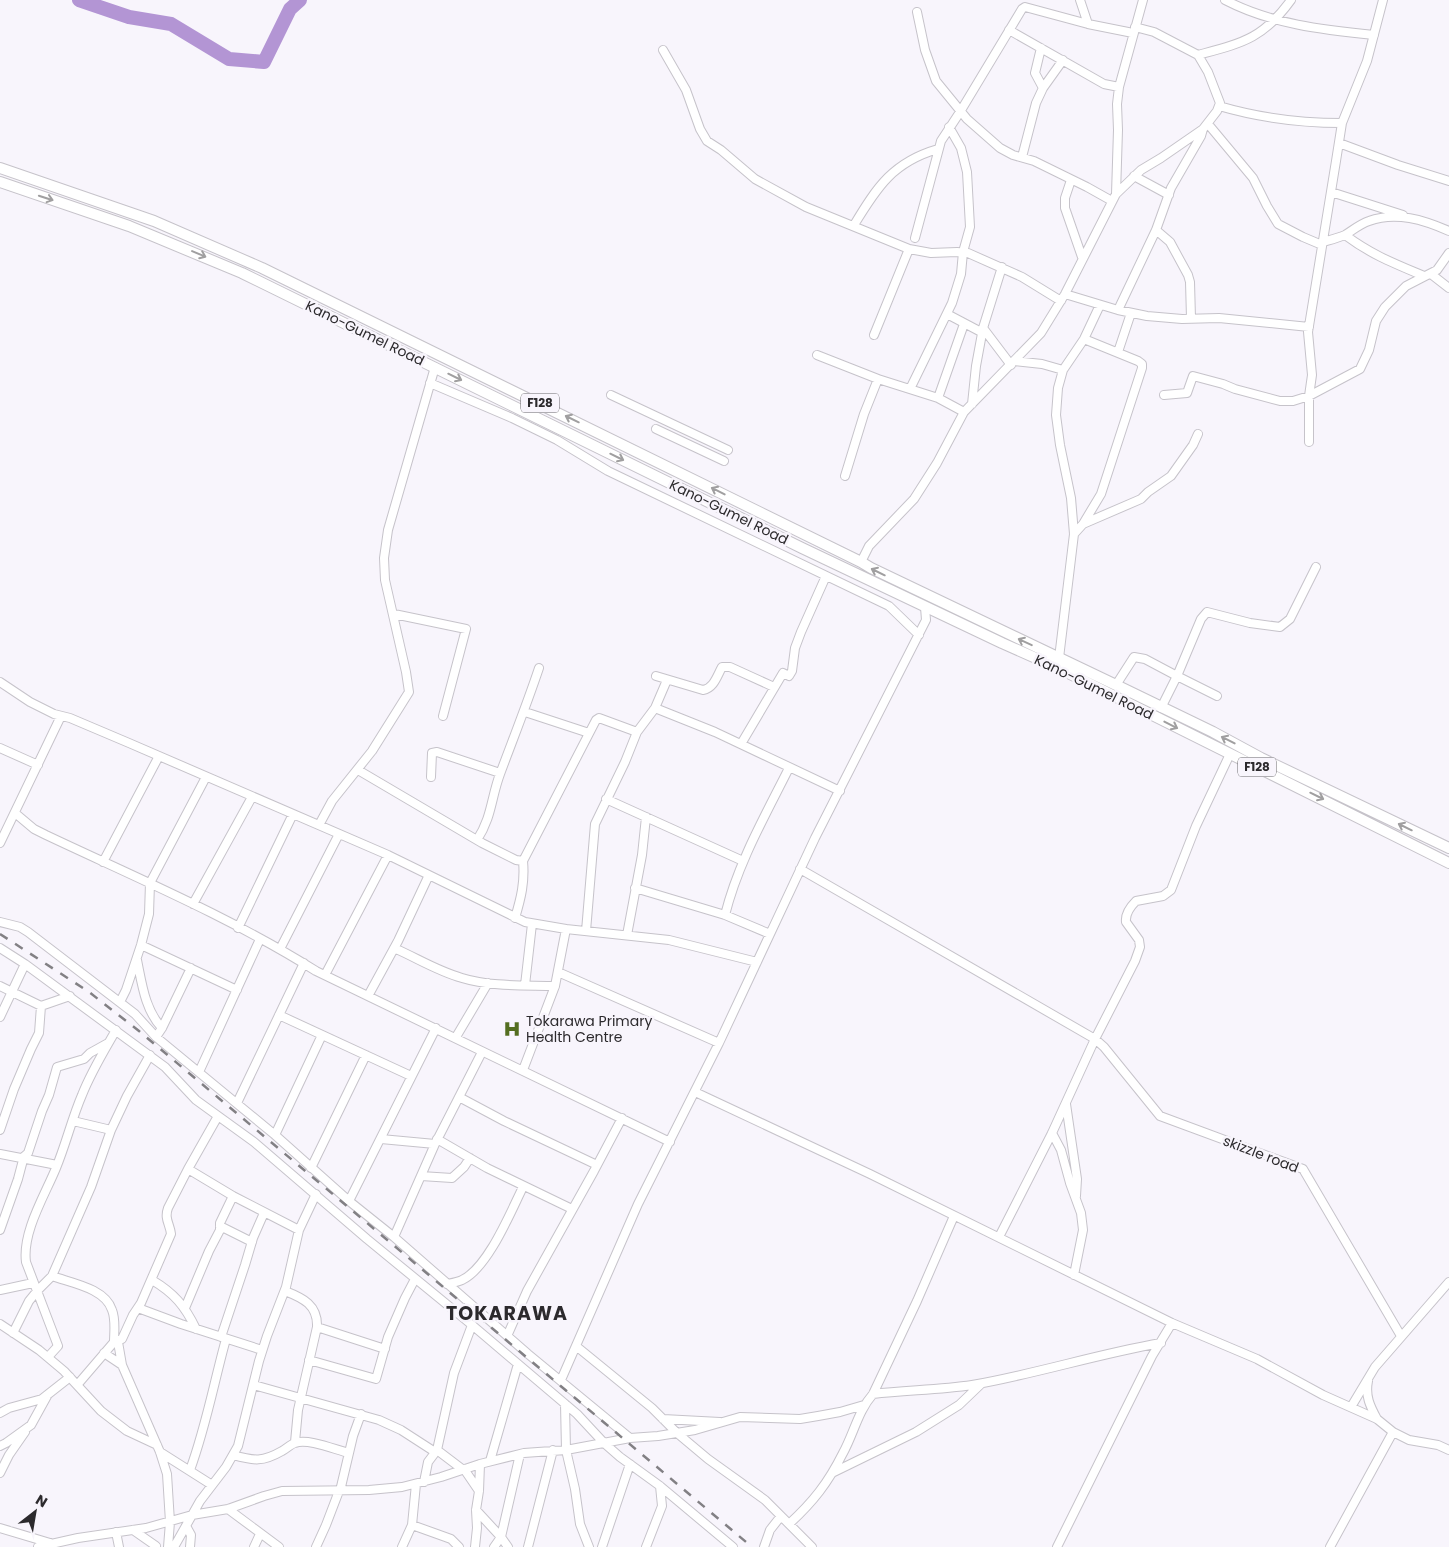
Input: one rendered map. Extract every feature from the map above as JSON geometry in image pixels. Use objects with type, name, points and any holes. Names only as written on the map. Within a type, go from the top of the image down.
[{"type":"main road","name":"Kano-Gumel Road","points":[[0,168],[154,221],[280,276],[879,572],[1116,685],[1132,700],[1161,708],[1261,758],[1449,847]]},
{"type":"main road","name":"Kano-Gumel Road","points":[[0,182],[150,234],[242,273],[925,607],[1056,668],[1132,700],[1230,754],[1449,863]]},
{"type":"main road","points":[[150,234],[154,221]]},
{"type":"main road","points":[[649,472],[656,461]]},
{"type":"street","points":[[1080,0],[1088,24]]},
{"type":"street","points":[[1114,198],[1119,88],[1143,0]]},
{"type":"street","points":[[1225,0],[1244,10],[1274,20],[1337,31],[1374,35]]},
{"type":"street","points":[[1198,55],[1253,38],[1274,20],[1291,0]]},
{"type":"street","points":[[1309,442],[1309,396],[1312,375],[1309,327],[1342,123],[1367,61],[1383,0]]},
{"type":"street","points":[[915,238],[941,141],[1022,9],[1028,7],[1088,24],[1154,32],[1198,55],[1208,72],[1220,106]]},
{"type":"street","points":[[917,12],[925,50],[936,81],[960,112],[1000,148],[1013,155],[1034,161],[1071,180],[1114,198]]},
{"type":"street","points":[[1009,30],[1104,84],[1119,88]]},
{"type":"street","points":[[1041,48],[1035,73],[1043,88]]},
{"type":"street","points":[[663,50],[686,90],[700,129],[707,142],[721,150],[755,179],[806,207],[910,249],[931,253],[963,252],[1002,267],[1063,298],[1147,316],[1219,318],[1309,327]]},
{"type":"street","points":[[1022,157],[1036,103],[1043,88],[1063,60]]},
{"type":"street","points":[[1220,106],[1266,118],[1310,123],[1342,123]]},
{"type":"street","points":[[1118,310],[1184,165],[1205,126],[1220,106]]},
{"type":"street","points":[[910,389],[947,314],[961,274],[963,252],[970,227],[967,172],[961,148],[949,126]]},
{"type":"street","points":[[862,562],[870,546],[914,499],[937,463],[964,412],[1042,333],[1063,298],[1082,257],[1114,198],[1141,170],[1205,126]]},
{"type":"street","points":[[1205,126],[1254,178],[1278,224],[1303,237],[1322,243],[1345,235],[1368,221],[1379,218],[1409,217]]},
{"type":"street","points":[[1339,143],[1398,165],[1449,181]]},
{"type":"street","points":[[854,225],[885,178],[912,159],[938,149]]},
{"type":"street","points":[[1134,176],[1169,195]]},
{"type":"street","points":[[1071,180],[1065,198],[1065,208],[1082,257]]},
{"type":"street","points":[[1331,192],[1449,232]]},
{"type":"street","points":[[1156,230],[1170,242],[1188,274],[1191,318]]},
{"type":"street","points":[[1345,235],[1384,260],[1428,275],[1449,288]]},
{"type":"street","points":[[874,335],[910,249]]},
{"type":"street","points":[[1164,395],[1187,392],[1193,376],[1280,400],[1293,401],[1309,396],[1360,368],[1369,350],[1376,321],[1380,314],[1406,286],[1438,270],[1449,253]]},
{"type":"street","points":[[972,404],[976,366],[983,330],[1002,267]]},
{"type":"street","points":[[1059,658],[1074,534],[1071,498],[1056,415],[1058,388],[1063,370],[1084,338],[1100,305]]},
{"type":"street","points":[[1118,352],[1131,313]]},
{"type":"street","points":[[947,314],[964,324],[983,330],[1012,363],[1042,364],[1063,370]]},
{"type":"street","points":[[938,398],[964,324]]},
{"type":"street","points":[[1074,534],[1083,524],[1101,494],[1142,368],[1142,364],[1138,361],[1084,338]]},
{"type":"street","points":[[817,356],[878,379],[938,398],[964,412]]},
{"type":"street","points":[[318,825],[336,796],[358,770],[393,719],[409,692],[408,679],[383,567],[392,516],[435,367]]},
{"type":"street","points":[[845,476],[864,414],[878,379]]},
{"type":"street","points":[[430,383],[558,440],[608,471],[890,606],[919,635]]},
{"type":"street","points":[[611,395],[728,450]]},
{"type":"street","points":[[656,429],[724,461]]},
{"type":"street","points":[[1083,524],[1140,499],[1171,476],[1194,445],[1198,434]]},
{"type":"street","points":[[1161,708],[1201,619],[1206,612],[1250,623],[1280,627],[1290,619],[1316,567]]},
{"type":"street","points":[[741,744],[783,673],[789,676],[792,671],[795,648],[826,576]]},
{"type":"street","points":[[561,1380],[630,1221],[719,1043],[800,869],[840,791],[852,762],[919,635],[926,620],[925,607]]},
{"type":"street","points":[[394,614],[466,629],[443,716]]},
{"type":"street","points":[[1116,685],[1134,657],[1145,658],[1217,696]]},
{"type":"street","points":[[656,676],[700,690],[707,690],[722,667],[730,667],[774,687]]},
{"type":"street","points":[[477,840],[490,813],[500,773],[516,730],[525,712],[539,668]]},
{"type":"street","points":[[586,931],[595,824],[625,762],[637,732],[655,708],[667,680]]},
{"type":"street","points":[[0,682],[30,702],[388,855],[515,918],[532,924],[566,930],[669,940],[757,962]]},
{"type":"street","points":[[655,708],[741,744],[840,791]]},
{"type":"street","points":[[525,712],[589,733]]},
{"type":"street","points":[[0,843],[61,716]]},
{"type":"street","points":[[515,918],[523,892],[523,861],[589,733],[599,718],[637,732]]},
{"type":"street","points":[[0,748],[38,765]]},
{"type":"street","points":[[430,777],[432,753],[437,752],[500,773]]},
{"type":"street","points":[[999,1237],[1052,1133],[1095,1039],[1135,961],[1140,940],[1126,922],[1130,909],[1136,901],[1163,896],[1171,890],[1196,826],[1230,754]]},
{"type":"street","points":[[103,862],[159,756]]},
{"type":"street","points":[[725,915],[731,892],[743,861],[789,768]]},
{"type":"street","points":[[358,770],[477,840],[505,855],[523,861]]},
{"type":"street","points":[[120,1002],[141,945],[148,914],[150,883],[206,777]]},
{"type":"street","points":[[193,904],[252,797]]},
{"type":"street","points":[[606,799],[743,861]]},
{"type":"street","points":[[15,813],[34,829],[193,904],[280,948],[325,975],[670,1142]]},
{"type":"street","points":[[238,928],[293,814]]},
{"type":"street","points":[[627,935],[642,855],[646,817]]},
{"type":"street","points":[[280,948],[339,834]]},
{"type":"street","points":[[325,975],[388,855]]},
{"type":"street","name":"skizzle road","points":[[800,869],[1095,1039],[1104,1047],[1160,1116],[1303,1169],[1401,1336]]},
{"type":"street","points":[[368,996],[394,948],[429,875]]},
{"type":"street","points":[[635,888],[725,915],[770,934]]},
{"type":"street","points":[[0,922],[20,927],[28,932],[135,1014],[156,1037],[275,1135],[349,1201],[508,1334],[528,1354],[630,1438]]},
{"type":"street","points":[[525,985],[532,924]]},
{"type":"street","points":[[523,1070],[555,986],[566,930]]},
{"type":"street","points":[[199,1072],[260,939]]},
{"type":"street","points":[[141,945],[237,990]]},
{"type":"street","points":[[0,948],[26,964],[165,1067],[196,1100],[254,1142],[565,1404],[604,1443],[660,1486],[733,1547]]},
{"type":"street","points":[[394,948],[434,969],[461,978],[488,983],[555,986]]},
{"type":"street","points":[[137,960],[150,1011],[162,1028]]},
{"type":"street","points":[[237,1103],[304,963]]},
{"type":"street","points":[[0,1017],[26,964]]},
{"type":"street","points":[[156,1037],[191,968]]},
{"type":"street","points":[[558,972],[719,1043]]},
{"type":"street","points":[[456,1037],[488,983]]},
{"type":"street","points":[[0,986],[41,1006],[70,996]]},
{"type":"street","points":[[0,1130],[14,1089],[39,1033],[41,1006]]},
{"type":"street","points":[[279,1015],[411,1076]]},
{"type":"street","points":[[349,1201],[436,1028]]},
{"type":"street","points":[[48,1357],[58,1346],[28,1268],[25,1252],[28,1236],[57,1165],[81,1096],[116,1030]]},
{"type":"street","points":[[275,1135],[322,1035]]},
{"type":"street","points":[[0,1230],[22,1159],[28,1153],[57,1067],[84,1059],[90,1053],[109,1042]]},
{"type":"street","points":[[394,1237],[436,1142],[482,1052]]},
{"type":"street","points":[[0,1290],[36,1286],[52,1276],[91,1187],[111,1130],[150,1055]]},
{"type":"street","points":[[311,1168],[366,1055]]},
{"type":"street","points":[[695,1092],[870,1174],[1172,1323],[1257,1360],[1323,1395],[1377,1419],[1393,1432],[1409,1440],[1449,1450]]},
{"type":"street","points":[[459,1097],[504,1121],[597,1165]]},
{"type":"street","points":[[1066,1103],[1078,1179],[1076,1198]]},
{"type":"street","points":[[78,1384],[104,1353],[124,1336],[152,1280],[171,1234],[166,1215],[188,1169],[218,1116]]},
{"type":"street","points":[[508,1334],[527,1291],[622,1118]]},
{"type":"street","points":[[73,1121],[111,1130]]},
{"type":"street","points":[[1052,1133],[1061,1150],[1081,1213],[1083,1230],[1074,1275]]},
{"type":"street","points":[[381,1139],[436,1142],[572,1209]]},
{"type":"street","points":[[0,1154],[57,1165]]},
{"type":"street","points":[[421,1176],[452,1178],[464,1167],[470,1158]]},
{"type":"street","points":[[188,1169],[264,1213],[299,1230]]},
{"type":"street","points":[[447,1284],[463,1280],[484,1260],[501,1232],[523,1186]]},
{"type":"street","points":[[170,1547],[233,1455],[242,1435],[262,1350],[285,1291],[299,1230],[316,1194]]},
{"type":"street","points":[[185,1308],[220,1230],[220,1223],[234,1196]]},
{"type":"street","points":[[190,1470],[204,1428],[223,1338],[252,1242],[264,1213]]},
{"type":"street","points":[[789,1524],[820,1493],[832,1474],[864,1405],[873,1394],[917,1301],[954,1216]]},
{"type":"street","points":[[220,1226],[252,1242]]},
{"type":"street","points":[[52,1276],[91,1290],[104,1298],[112,1310],[116,1342],[122,1364],[159,1448],[166,1474],[170,1547]]},
{"type":"street","points":[[309,1360],[376,1379],[385,1348],[405,1298],[415,1279]]},
{"type":"street","points":[[152,1280],[170,1292],[185,1308],[196,1329]]},
{"type":"street","points":[[1351,1407],[1369,1374],[1449,1282]]},
{"type":"street","points":[[13,1333],[36,1286]]},
{"type":"street","points":[[285,1291],[302,1298],[318,1317],[300,1397],[295,1442]]},
{"type":"street","points":[[138,1308],[262,1350]]},
{"type":"street","points":[[1057,1547],[1152,1356],[1172,1323]]},
{"type":"street","points":[[402,1547],[412,1525],[420,1483],[428,1462],[436,1451],[454,1373],[472,1325]]},
{"type":"street","points":[[317,1327],[385,1348]]},
{"type":"street","points":[[1,1328],[13,1333],[48,1357],[78,1384],[84,1394],[101,1411],[127,1431],[159,1448],[212,1485]]},
{"type":"street","points":[[873,1394],[982,1383],[1050,1369],[1106,1353],[1161,1342]]},
{"type":"street","points":[[576,1346],[708,1459],[765,1500],[812,1547]]},
{"type":"street","points":[[104,1353],[122,1364]]},
{"type":"street","points":[[490,1461],[518,1364]]},
{"type":"street","points":[[1369,1374],[1366,1393],[1368,1402],[1377,1419]]},
{"type":"street","points":[[0,1413],[9,1408],[42,1399],[70,1377]]},
{"type":"street","points":[[832,1474],[916,1432],[959,1405],[982,1383]]},
{"type":"street","points":[[254,1385],[362,1414],[401,1430],[463,1469],[479,1491]]},
{"type":"street","points":[[0,1473],[9,1455],[31,1425],[48,1394]]},
{"type":"street","points":[[565,1404],[566,1450],[575,1489],[580,1524],[589,1547]]},
{"type":"street","points":[[663,1419],[720,1422],[740,1418],[800,1418],[840,1412],[864,1405]]},
{"type":"street","points":[[316,1547],[340,1491],[353,1436],[362,1414]]},
{"type":"street","points":[[38,1547],[50,1543],[133,1530],[192,1515],[228,1509],[282,1491],[369,1490],[420,1483],[490,1461],[520,1454],[566,1450],[630,1438],[677,1433],[712,1426],[720,1422]]},
{"type":"street","points":[[0,1446],[31,1425]]},
{"type":"street","points":[[1330,1547],[1393,1432]]},
{"type":"street","points":[[233,1455],[257,1461],[276,1455],[295,1442],[313,1443],[348,1454]]},
{"type":"street","points":[[528,1547],[553,1450]]},
{"type":"street","points":[[494,1547],[501,1536],[520,1454]]},
{"type":"street","points":[[475,1547],[480,1464]]},
{"type":"street","points":[[602,1547],[630,1464]]},
{"type":"street","points":[[646,1547],[662,1506],[660,1486]]},
{"type":"street","points":[[228,1509],[279,1547]]},
{"type":"street","points":[[476,1510],[501,1536],[508,1547]]},
{"type":"street","points":[[764,1547],[770,1530],[781,1516]]},
{"type":"street","points":[[412,1525],[451,1539],[459,1547]]},
{"type":"street","points":[[186,1526],[191,1535],[190,1547]]},
{"type":"street","points":[[0,1527],[50,1543]]},
{"type":"street","points":[[133,1530],[155,1546],[170,1536]]},
{"type":"street","points":[[116,1532],[119,1547]]},
{"type":"street","points":[[254,1547],[260,1534]]},
{"type":"waterway","points":[[79,0],[129,17],[171,24],[229,59],[264,62],[290,9],[300,0]]},
{"type":"railway","points":[[0,934],[89,992],[139,1031],[752,1547]]},
{"type":"place","name":"Tokarawa Primary Health Centre","points":[[512,1029]]},
{"type":"district","name":"TOKARAWA","points":[[507,1313]]}]
